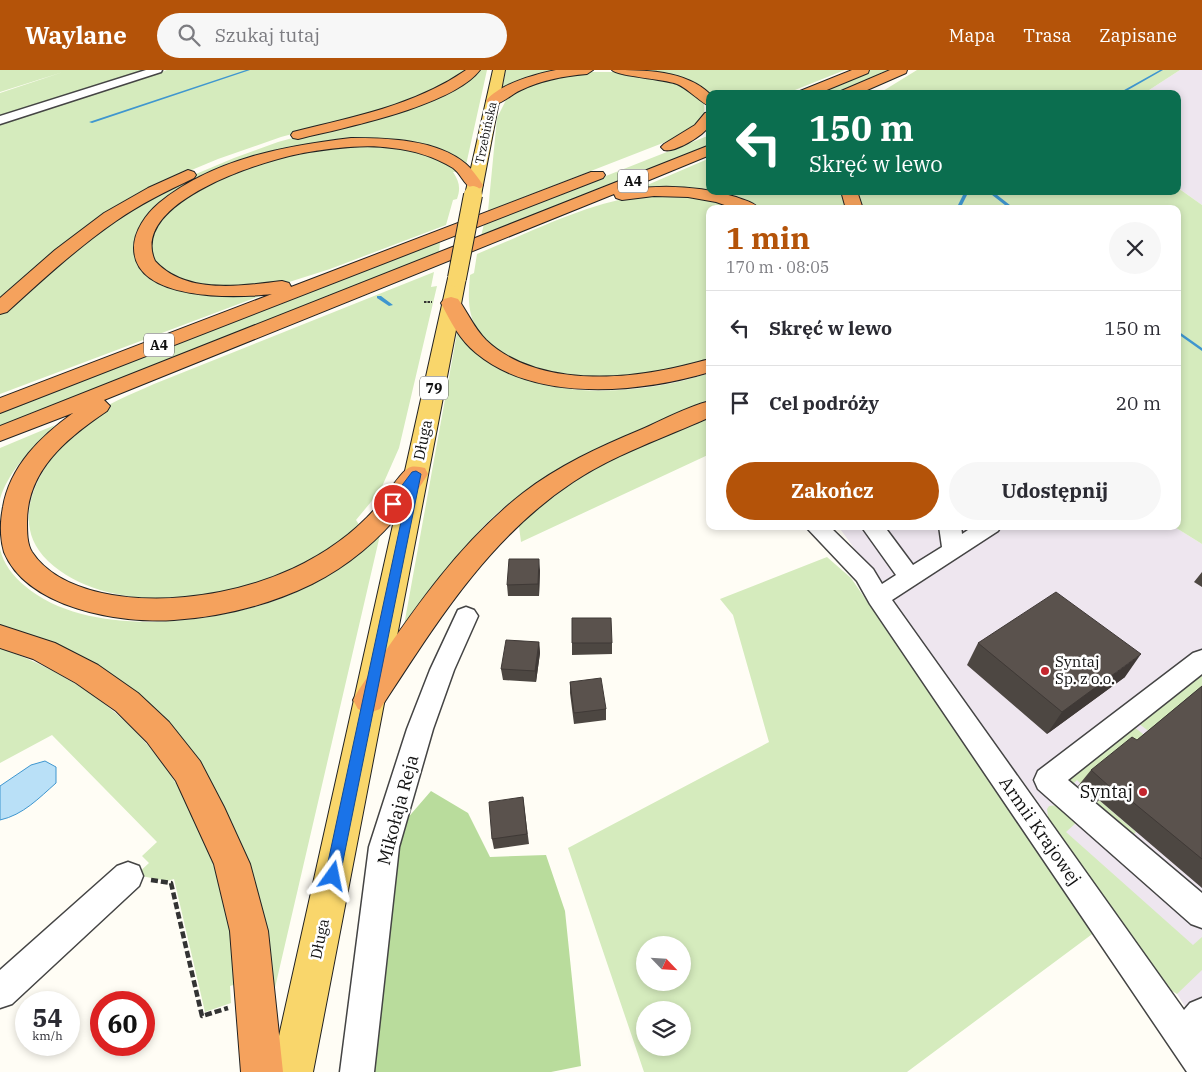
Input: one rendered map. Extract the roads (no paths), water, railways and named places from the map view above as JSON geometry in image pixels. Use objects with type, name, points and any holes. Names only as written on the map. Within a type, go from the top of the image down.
[{"type":"highway","points":[[0,308],[83,236],[117,212],[153,192],[206,166],[253,149],[423,99],[450,87],[474,70]]},
{"type":"highway","points":[[493,101],[513,87],[535,78],[587,70]]},
{"type":"highway","points":[[618,70],[651,74],[682,82],[702,93],[706,98]]},
{"type":"highway","points":[[815,90],[863,70]]},
{"type":"highway","points":[[855,90],[902,70]]},
{"type":"highway","points":[[876,90],[902,70]]},
{"type":"highway","points":[[669,147],[700,128],[706,121]]},
{"type":"highway","name":"A4","points":[[651,154],[706,133]]},
{"type":"highway","points":[[318,283],[230,291],[184,286],[162,278],[152,269],[143,256],[143,241],[146,232],[157,215],[180,194],[196,184],[240,165],[304,148],[357,143],[407,145],[447,158],[463,169],[474,190]]},
{"type":"highway","name":"A4","points":[[0,434],[706,152]]},
{"type":"highway","name":"A4","points":[[0,406],[614,169]]},
{"type":"highway","points":[[555,212],[622,195],[650,191],[686,192],[711,196],[739,205]]},
{"type":"highway","points":[[443,303],[471,337],[485,350],[521,369],[550,377],[585,382],[628,382],[669,376],[706,366]]},
{"type":"highway","points":[[179,363],[118,393],[92,410],[60,434],[30,469],[20,487],[14,506],[14,539],[19,555],[30,568],[50,584],[88,600],[112,606],[160,610],[211,605],[266,591],[319,566],[361,540],[375,527],[416,474]]},
{"type":"highway","points":[[369,700],[453,578],[478,549],[516,511],[575,470],[706,410]]},
{"type":"highway","points":[[0,636],[44,651],[87,674],[127,702],[158,732],[188,771],[212,818],[232,864],[249,931],[262,1072]]},
{"type":"main road","name":"Trzebińska","points":[[474,190],[499,70]]},
{"type":"main road","name":"Długa","points":[[292,1072],[416,474],[443,303],[457,278],[474,190]]},
{"type":"street","points":[[0,120],[157,70]]},
{"type":"street","name":"Armii Krajowej","points":[[820,530],[865,575],[878,598],[1192,1025],[1202,1064]]},
{"type":"street","points":[[875,530],[910,578]]},
{"type":"street","points":[[950,530],[953,550]]},
{"type":"street","points":[[878,598],[984,530]]},
{"type":"street","name":"Mikołaja Reja","points":[[356,1072],[384,847],[420,729],[442,670],[466,616]]},
{"type":"street","points":[[1202,660],[1048,780],[1202,914]]},
{"type":"street","points":[[0,992],[128,876]]},
{"type":"water","points":[[45,761],[56,767],[56,783],[23,810],[0,820],[0,786],[31,765]]},
{"type":"waterway","points":[[91,122],[249,70]]},
{"type":"waterway","points":[[1125,90],[1162,70]]},
{"type":"waterway","points":[[960,205],[965,195]]},
{"type":"waterway","points":[[994,195],[1008,205]]},
{"type":"waterway","points":[[379,297],[391,305]]},
{"type":"waterway","points":[[1181,334],[1202,350]]},
{"type":"place","name":"Syntaj Sp. z o.o.","points":[[1045,671]]},
{"type":"place","name":"Syntaj","points":[[1143,792]]}]
